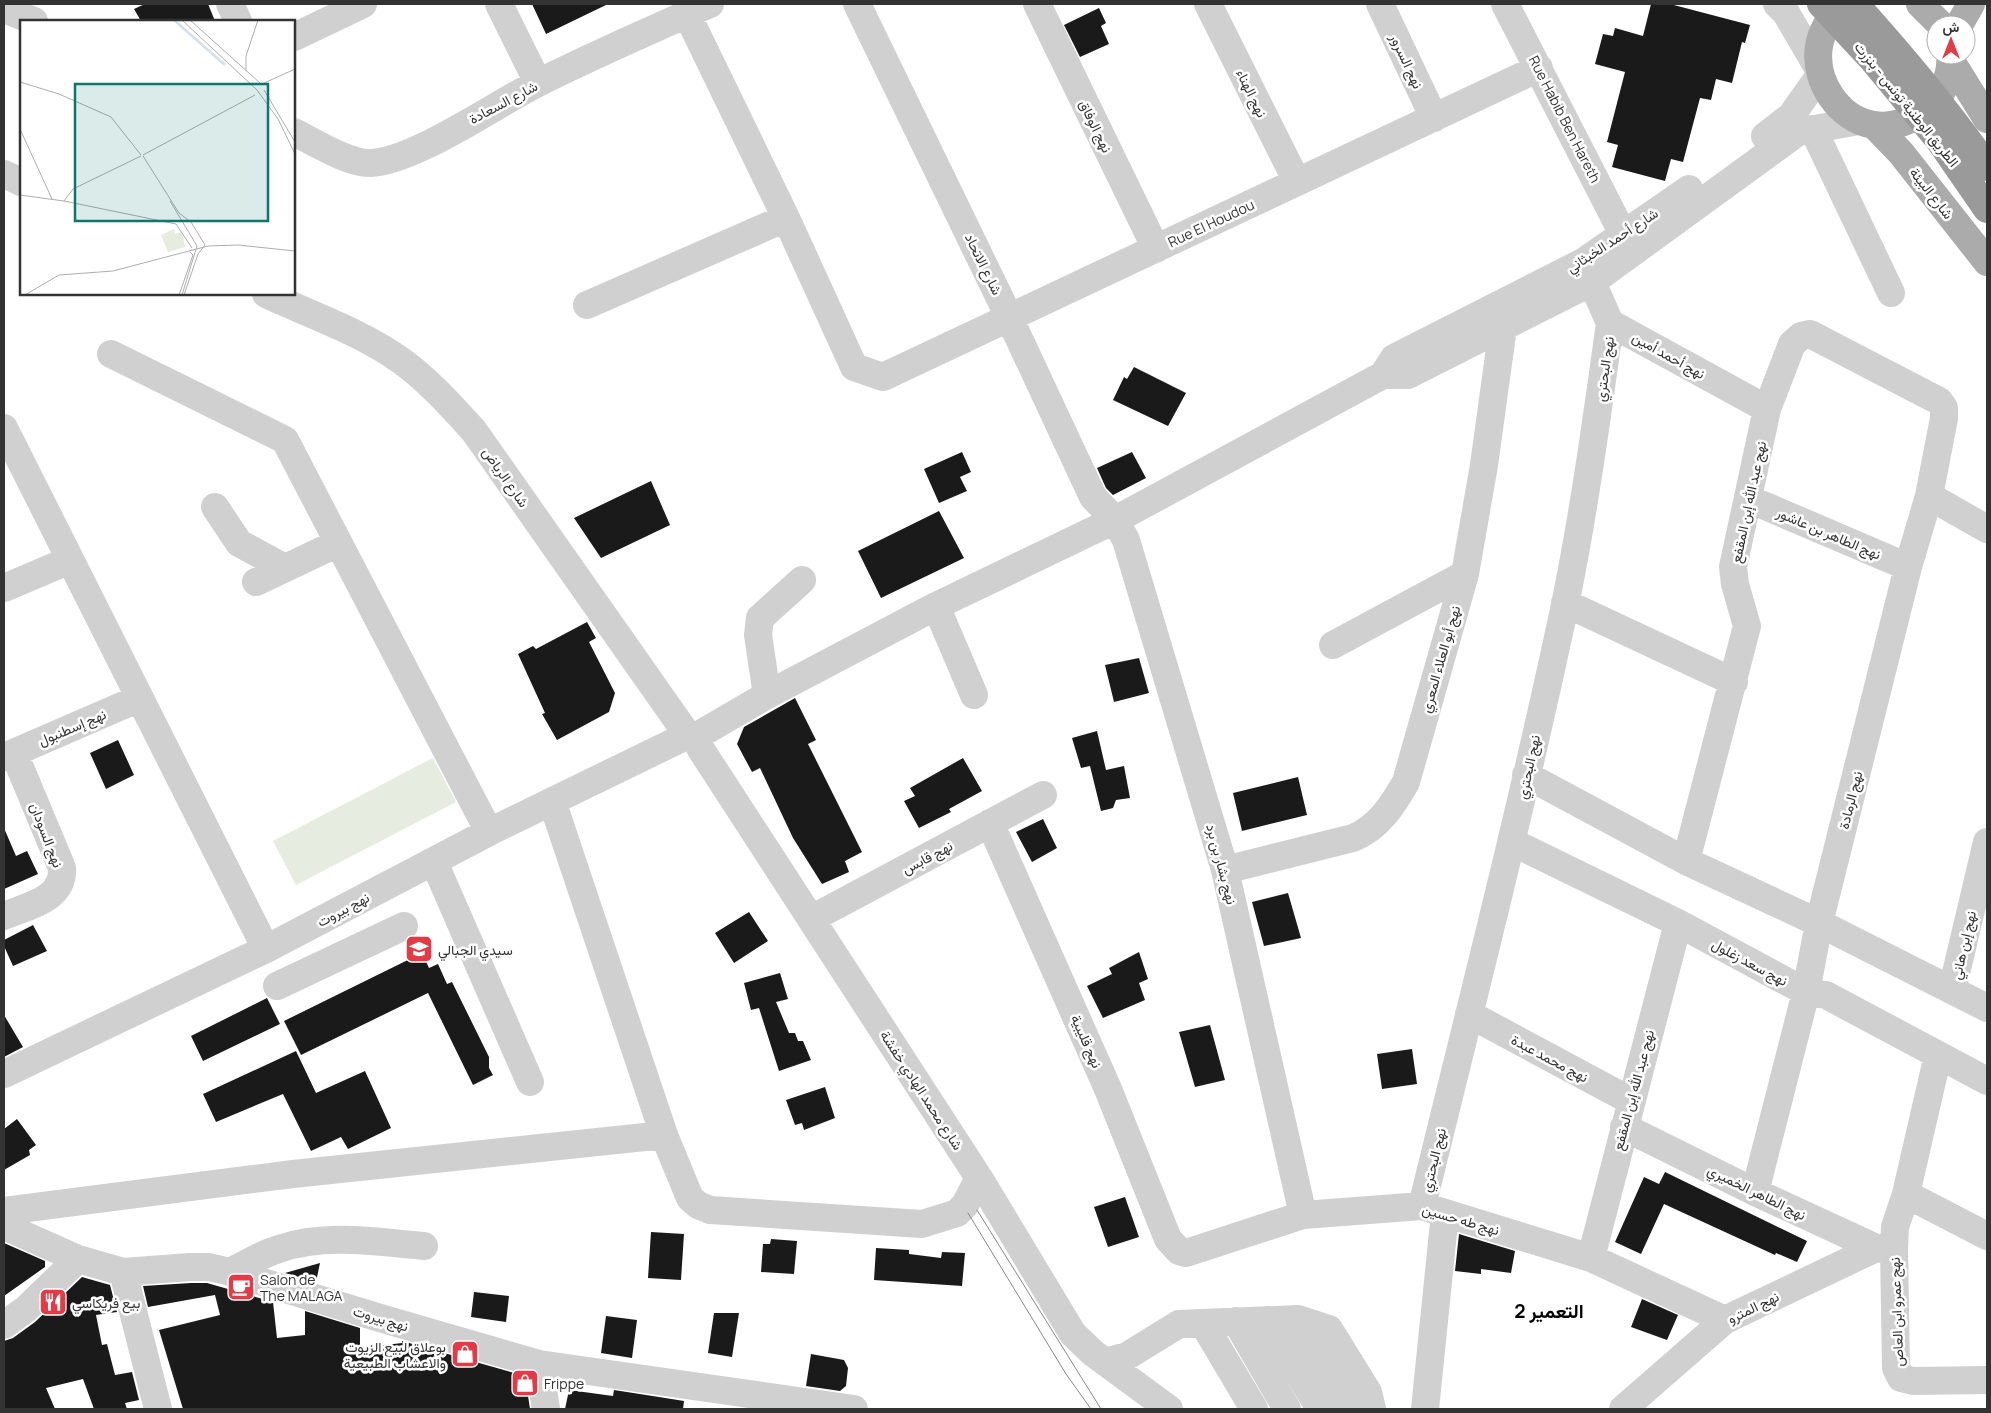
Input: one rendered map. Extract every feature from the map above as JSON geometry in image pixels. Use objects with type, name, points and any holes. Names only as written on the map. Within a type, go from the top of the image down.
[{"type":"highway","name":"الطريق الوطنية تونس - بنزرت","points":[[1821,4],[1874,61],[1940,141],[1987,209]]},
{"type":"highway","name":"الطريق الوطنية تونس - بنزرت","points":[[1855,4],[1895,48],[1958,126],[1987,168]]},
{"type":"main road","points":[[1819,72],[1819,46],[1828,25],[1843,8],[1850,4]]},
{"type":"main road","points":[[1928,4],[1934,15]]},
{"type":"main road","points":[[1965,15],[1971,4]]},
{"type":"main road","points":[[1867,123],[1897,124],[1918,116],[1935,102],[1946,82],[1949,65]]},
{"type":"main road","points":[[1954,65],[1987,119]]},
{"type":"main road","name":"شارع البيئة","points":[[1819,72],[1828,94],[1841,110],[1867,123],[1901,153],[1987,262]]},
{"type":"street","points":[[230,4],[238,20]]},
{"type":"street","points":[[295,37],[363,4]]},
{"type":"street","points":[[500,4],[538,83]]},
{"type":"street","name":"شارع الاتحاد","points":[[857,4],[1009,317],[1093,497],[1115,520]]},
{"type":"street","name":"نهج الوفاق","points":[[1037,4],[1156,249]]},
{"type":"street","name":"نهج الهناء","points":[[1208,4],[1297,182]]},
{"type":"street","name":"نهج السرور","points":[[1380,4],[1434,118]]},
{"type":"street","name":"Rue Habib Ben Hareth","points":[[1505,4],[1623,234]]},
{"type":"street","points":[[1777,4],[1786,13],[1819,72]]},
{"type":"street","points":[[4,9],[32,20]]},
{"type":"street","points":[[587,306],[786,218],[699,9]]},
{"type":"street","name":"شارع السعادة","points":[[295,132],[352,160],[370,163],[389,159],[419,148],[538,83],[699,9]]},
{"type":"street","name":"Rue El Houdou","points":[[786,218],[854,367],[884,377],[1539,68]]},
{"type":"street","name":"شارع أحمد الخبثاني","points":[[1383,375],[1394,358],[1583,262],[1786,122],[1819,72]]},
{"type":"street","points":[[1383,375],[1408,375],[1592,282],[1795,134],[1813,129],[1867,123]]},
{"type":"street","points":[[1813,129],[1891,293]]},
{"type":"street","points":[[4,174],[20,182]]},
{"type":"street","points":[[1592,282],[1610,323]]},
{"type":"street","name":"شارع الرياض","points":[[268,295],[371,342],[402,361],[436,389],[474,431],[692,738]]},
{"type":"street","name":"نهج أحمد أمين","points":[[1610,323],[1768,409]]},
{"type":"street","name":"نهج البحتري","points":[[1425,1409],[1433,1210],[1469,1014],[1512,842],[1565,603],[1592,454],[1610,323]]},
{"type":"street","name":"نهج أبو العلاء المعري","points":[[1225,870],[1353,838],[1367,832],[1394,804],[1406,782],[1465,574],[1484,465],[1503,328]]},
{"type":"street","name":"نهج عبد الله إبن المقفع","points":[[1686,861],[1747,626],[1744,608],[1735,584],[1733,567],[1768,409],[1792,344],[1800,336],[1810,334],[1939,401],[1944,408]]},
{"type":"street","points":[[110,354],[285,440],[488,832]]},
{"type":"street","name":"نهج بيروت","points":[[4,1074],[266,949],[488,832],[692,738],[767,695],[936,606],[1115,520],[1383,375]]},
{"type":"street","name":"نهج الرمادة","points":[[1755,1192],[1806,992],[1819,923],[1908,567],[1930,496],[1944,408]]},
{"type":"street","points":[[4,428],[266,949]]},
{"type":"street","points":[[1930,496],[1987,529]]},
{"type":"street","name":"نهج الطاهر بن عاشور","points":[[1749,499],[1908,567]]},
{"type":"street","points":[[215,507],[239,543],[285,568]]},
{"type":"street","name":"نهج بشار بن برد","points":[[1115,520],[1126,540],[1225,870],[1303,1215]]},
{"type":"street","points":[[256,582],[338,543]]},
{"type":"street","points":[[4,588],[70,560]]},
{"type":"street","points":[[1333,645],[1465,574]]},
{"type":"street","points":[[767,695],[758,635],[760,618],[802,580]]},
{"type":"street","points":[[1565,603],[1734,682]]},
{"type":"street","points":[[936,606],[974,695]]},
{"type":"street","name":"نهج إسطنبول","points":[[9,755],[140,698]]},
{"type":"street","name":"شارع محمد الهادي خفشة","points":[[692,738],[979,1178],[1074,1334],[1082,1344],[1169,1409]]},
{"type":"street","name":"نهج السودان","points":[[4,916],[52,896],[60,887],[62,877],[62,868],[9,755]]},
{"type":"street","points":[[1526,775],[1686,861],[1819,923],[1987,1008]]},
{"type":"street","name":"نهج قابس","points":[[811,919],[1043,795]]},
{"type":"street","points":[[552,801],[664,1135],[690,1198],[698,1205],[710,1210],[922,1224],[957,1213],[965,1205],[979,1178]]},
{"type":"street","name":"نهج قليبية","points":[[990,823],[1108,1089],[1168,1239],[1179,1251],[1186,1253]]},
{"type":"street","name":"نهج سعد زغلول","points":[[1512,842],[1678,923],[1806,992],[1826,994],[1987,1081]]},
{"type":"street","name":"نهج إبن هاني","points":[[1952,990],[1987,842]]},
{"type":"street","points":[[434,862],[530,1082]]},
{"type":"street","points":[[277,986],[395,929],[369,895]]},
{"type":"street","name":"نهج عبد الله إبن المقفع","points":[[1590,1258],[1678,923]]},
{"type":"street","name":"نهج محمد عبدة","points":[[1469,1014],[1631,1101]]},
{"type":"street","points":[[1885,1248],[1895,1227],[1906,1194],[1938,1055]]},
{"type":"street","name":"نهج الطاهر الخميري","points":[[1624,1127],[1755,1192],[1885,1248]]},
{"type":"street","points":[[4,1211],[293,1174],[664,1135]]},
{"type":"street","points":[[1906,1194],[1987,1236]]},
{"type":"street","name":"نهج طه حسين","points":[[1186,1253],[1303,1215],[1433,1210],[1590,1258],[1725,1320]]},
{"type":"street","name":"نهج بيروت","points":[[4,1226],[78,1259],[123,1272],[210,1267],[539,1364],[854,1409]]},
{"type":"street","points":[[230,1272],[278,1249],[298,1244],[347,1239],[424,1246]]},
{"type":"street","name":"نهج المترو","points":[[1623,1409],[1725,1320],[1885,1248]]},
{"type":"street","name":"نهج عمرو ابن العاص","points":[[1885,1248],[1896,1368],[1901,1378],[1913,1381],[1987,1380]]},
{"type":"street","points":[[4,1325],[26,1309],[78,1259]]},
{"type":"street","points":[[123,1272],[158,1409]]},
{"type":"street","points":[[1105,1362],[1127,1356],[1179,1324],[1243,1321],[1329,1329],[1368,1392],[1372,1409]]},
{"type":"street","points":[[1236,1409],[1243,1321]]},
{"type":"street","points":[[1243,1321],[1254,1409]]},
{"type":"street","points":[[1243,1321],[1270,1409]]},
{"type":"street","points":[[1243,1321],[1287,1409]]},
{"type":"street","points":[[1243,1321],[1306,1409]]},
{"type":"street","points":[[1243,1321],[1320,1409]]},
{"type":"street","points":[[1243,1321],[1337,1409]]},
{"type":"street","points":[[1243,1321],[1351,1409]]},
{"type":"street","points":[[1138,1386],[1149,1342]]},
{"type":"street","points":[[539,1364],[546,1409]]},
{"type":"shaded area","points":[[433,758],[456,802],[296,885],[273,841]]},
{"type":"building","points":[[145,4],[208,4],[215,20],[140,20],[134,9]]},
{"type":"building","points":[[532,4],[608,4],[546,34]]},
{"type":"building","points":[[1651,4],[1670,4],[1750,25],[1745,43],[1742,42],[1732,83],[1716,79],[1711,100],[1700,98],[1683,162],[1671,159],[1665,181],[1612,167],[1618,145],[1607,142],[1625,72],[1595,64],[1603,34],[1613,36],[1615,28],[1643,36]]},
{"type":"building","points":[[1099,8],[1106,23],[1101,26],[1109,44],[1080,57],[1064,25]]},
{"type":"building","points":[[1134,367],[1186,393],[1168,426],[1113,400],[1124,377],[1127,379]]},
{"type":"building","points":[[962,452],[971,472],[960,477],[967,491],[939,503],[924,469]]},
{"type":"building","points":[[1132,452],[1146,478],[1113,495],[1106,488],[1097,468]]},
{"type":"building","points":[[651,481],[670,525],[601,558],[574,518]]},
{"type":"building","points":[[939,511],[964,558],[881,598],[858,551]]},
{"type":"building","points":[[587,622],[596,638],[589,642],[615,693],[609,712],[557,740],[542,714],[545,713],[518,654],[533,646],[536,649]]},
{"type":"building","points":[[1139,658],[1149,693],[1114,702],[1105,665]]},
{"type":"building","points":[[795,698],[816,740],[808,744],[862,852],[845,861],[849,872],[822,884],[793,838],[760,768],[752,772],[737,744],[744,727]]},
{"type":"building","points":[[1097,731],[1106,770],[1124,766],[1130,798],[1116,800],[1113,808],[1101,811],[1090,766],[1081,768],[1072,738]]},
{"type":"building","points":[[118,740],[134,775],[106,789],[90,753]]},
{"type":"building","points":[[963,758],[982,791],[949,809],[951,812],[919,828],[904,801],[915,796],[910,788]]},
{"type":"building","points":[[1298,777],[1307,815],[1242,831],[1233,793]]},
{"type":"building","points":[[1043,819],[1057,848],[1032,862],[1016,832]]},
{"type":"building","points":[[4,828],[16,856],[27,851],[38,874],[4,889]]},
{"type":"building","points":[[1288,893],[1301,938],[1264,946],[1252,902]]},
{"type":"building","points":[[749,912],[768,941],[734,963],[715,933]]},
{"type":"building","points":[[33,925],[47,951],[13,966],[4,946],[4,940]]},
{"type":"building","points":[[1139,952],[1148,979],[1139,983],[1145,1000],[1103,1018],[1087,986],[1112,974],[1109,968]]},
{"type":"building","points":[[422,953],[429,968],[438,964],[447,984],[452,982],[489,1057],[489,1068],[493,1075],[473,1085],[428,993],[301,1055],[284,1021]]},
{"type":"building","points":[[780,973],[788,999],[776,1002],[789,1033],[795,1033],[798,1041],[803,1041],[811,1060],[779,1071],[759,1008],[751,1010],[744,983]]},
{"type":"building","points":[[267,998],[280,1024],[203,1061],[191,1036]]},
{"type":"building","points":[[4,1015],[23,1047],[4,1057]]},
{"type":"building","points":[[1210,1025],[1225,1080],[1195,1087],[1179,1032]]},
{"type":"building","points":[[1412,1049],[1417,1084],[1382,1089],[1377,1054]]},
{"type":"building","points":[[296,1051],[316,1093],[365,1071],[391,1128],[348,1149],[341,1137],[311,1151],[283,1094],[216,1122],[203,1094]]},
{"type":"building","points":[[825,1087],[835,1118],[804,1130],[802,1123],[795,1125],[786,1100]]},
{"type":"building","points":[[17,1119],[36,1145],[29,1150],[30,1155],[4,1170],[4,1129]]},
{"type":"building","points":[[1665,1172],[1807,1241],[1797,1262],[1776,1253],[1775,1255],[1664,1204],[1641,1254],[1615,1242],[1644,1177],[1659,1184]]},
{"type":"building","points":[[1125,1197],[1139,1237],[1108,1247],[1094,1207]]},
{"type":"building","points":[[651,1232],[684,1234],[681,1280],[648,1278]]},
{"type":"building","points":[[1459,1234],[1515,1251],[1511,1273],[1481,1269],[1481,1274],[1455,1271]]},
{"type":"building","points":[[771,1239],[797,1241],[794,1274],[761,1272],[763,1244],[770,1244]]},
{"type":"building","points":[[4,1243],[45,1261],[45,1267],[4,1296]]},
{"type":"building","points":[[876,1248],[909,1250],[909,1254],[941,1258],[942,1252],[965,1253],[962,1286],[874,1280]]},
{"type":"building","points":[[320,1263],[316,1282],[285,1273]]},
{"type":"building","points":[[82,1277],[110,1285],[117,1312],[96,1315],[102,1345],[107,1344],[115,1375],[132,1372],[139,1400],[125,1403],[127,1409],[94,1409],[83,1379],[46,1388],[55,1409],[4,1409],[4,1341],[13,1338],[35,1322]]},
{"type":"building","points":[[207,1283],[273,1302],[277,1338],[305,1335],[305,1311],[360,1328],[360,1348],[402,1343],[402,1341],[525,1376],[530,1409],[183,1409],[159,1330],[220,1315],[215,1295],[148,1307],[143,1286]]},
{"type":"building","points":[[474,1292],[509,1296],[506,1322],[471,1317]]},
{"type":"building","points":[[1642,1299],[1678,1315],[1667,1340],[1631,1327]]},
{"type":"building","points":[[714,1313],[739,1313],[732,1357],[708,1353]]},
{"type":"building","points":[[606,1316],[637,1320],[632,1358],[601,1353]]},
{"type":"building","points":[[811,1354],[844,1360],[848,1368],[846,1386],[840,1391],[806,1386]]},
{"type":"building","points":[[569,1390],[613,1396],[614,1390],[684,1401],[683,1409],[565,1409]]},
{"type":"tram line","points":[[977,1210],[1101,1409]]},
{"type":"tram line","points":[[968,1213],[1066,1374],[1091,1409]]},
{"type":"place","name":"سيدي الجبالي","points":[[419,949]]},
{"type":"place","name":"Salon de The MALAGA","points":[[241,1287]]},
{"type":"place","name":"بيع فريكاسي","points":[[53,1302]]},
{"type":"place","name":"بوعلاق لبيع الزيوت والاعشاب الطبيعية","points":[[465,1354]]},
{"type":"place","name":"Frippe","points":[[525,1383]]},
{"type":"district","name":"التعمير 2","points":[[1549,1311]]}]
